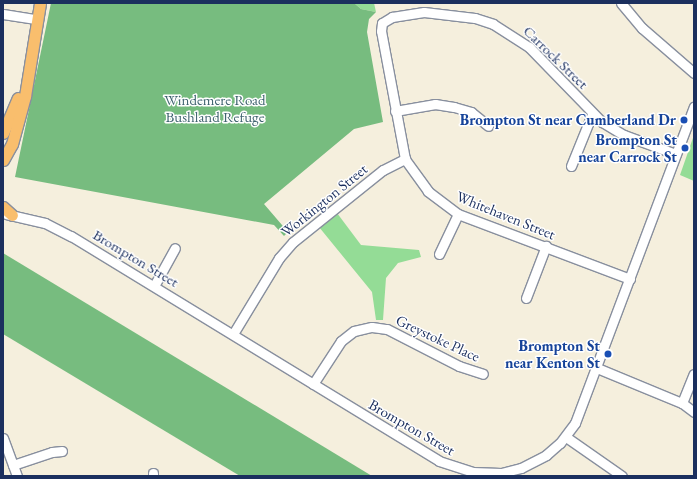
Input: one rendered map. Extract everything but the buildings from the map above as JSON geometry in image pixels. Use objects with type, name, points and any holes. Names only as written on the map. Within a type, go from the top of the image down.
[{"type":"main road","points":[[3,160],[12,144],[25,96],[26,79],[40,3]]},
{"type":"main road","points":[[3,133],[26,79]]},
{"type":"main road","points":[[3,207],[7,214]]},
{"type":"street","points":[[621,3],[642,28],[694,72]]},
{"type":"street","name":"Carrock Street","points":[[382,23],[392,17],[424,12],[475,18],[493,24],[511,33],[529,47],[592,114],[624,135],[676,154]]},
{"type":"street","points":[[3,14],[36,19]]},
{"type":"street","name":"Whitehaven Street","points":[[382,23],[381,31],[405,159],[428,191],[458,214],[630,279]]},
{"type":"street","points":[[395,111],[435,104],[454,107],[471,112],[488,126]]},
{"type":"street","name":"Brompton Street","points":[[7,214],[54,227],[447,464],[472,472],[502,474],[538,460],[566,437],[575,423],[597,368],[694,107]]},
{"type":"street","points":[[571,166],[592,114]]},
{"type":"street","name":"Workington Street","points":[[233,334],[279,258],[293,242],[383,170],[405,159]]},
{"type":"street","points":[[439,254],[458,214]]},
{"type":"street","points":[[526,298],[546,246]]},
{"type":"street","points":[[154,286],[175,248]]},
{"type":"street","name":"Greystoke Place","points":[[313,384],[341,341],[354,331],[372,327],[387,329],[459,366],[483,374]]},
{"type":"street","points":[[597,368],[682,403],[694,412]]},
{"type":"street","points":[[682,403],[694,374]]},
{"type":"street","points":[[566,437],[622,476]]},
{"type":"street","points":[[3,438],[17,476]]},
{"type":"street","points":[[13,465],[52,452],[62,452]]},
{"type":"green space","name":"Windemere Road Bushland Refuge","points":[[51,3],[354,3],[361,9],[376,12],[369,19],[367,32],[383,122],[354,129],[264,204],[288,232],[284,236],[274,225],[15,177]]},
{"type":"green space","points":[[354,3],[374,3],[376,12],[361,9]]},
{"type":"green space","points":[[694,135],[694,181],[680,175]]},
{"type":"green space","points":[[337,213],[361,245],[419,250],[421,257],[398,263],[386,278],[383,320],[376,320],[372,292],[319,227]]},
{"type":"green space","points":[[3,253],[372,476],[240,476],[3,334]]},
{"type":"place","name":"Brompton St near Cumberland Dr","points":[[684,120]]},
{"type":"place","name":"Brompton St near Carrock St","points":[[685,148]]},
{"type":"place","name":"Brompton St near Kenton St","points":[[608,354]]}]
